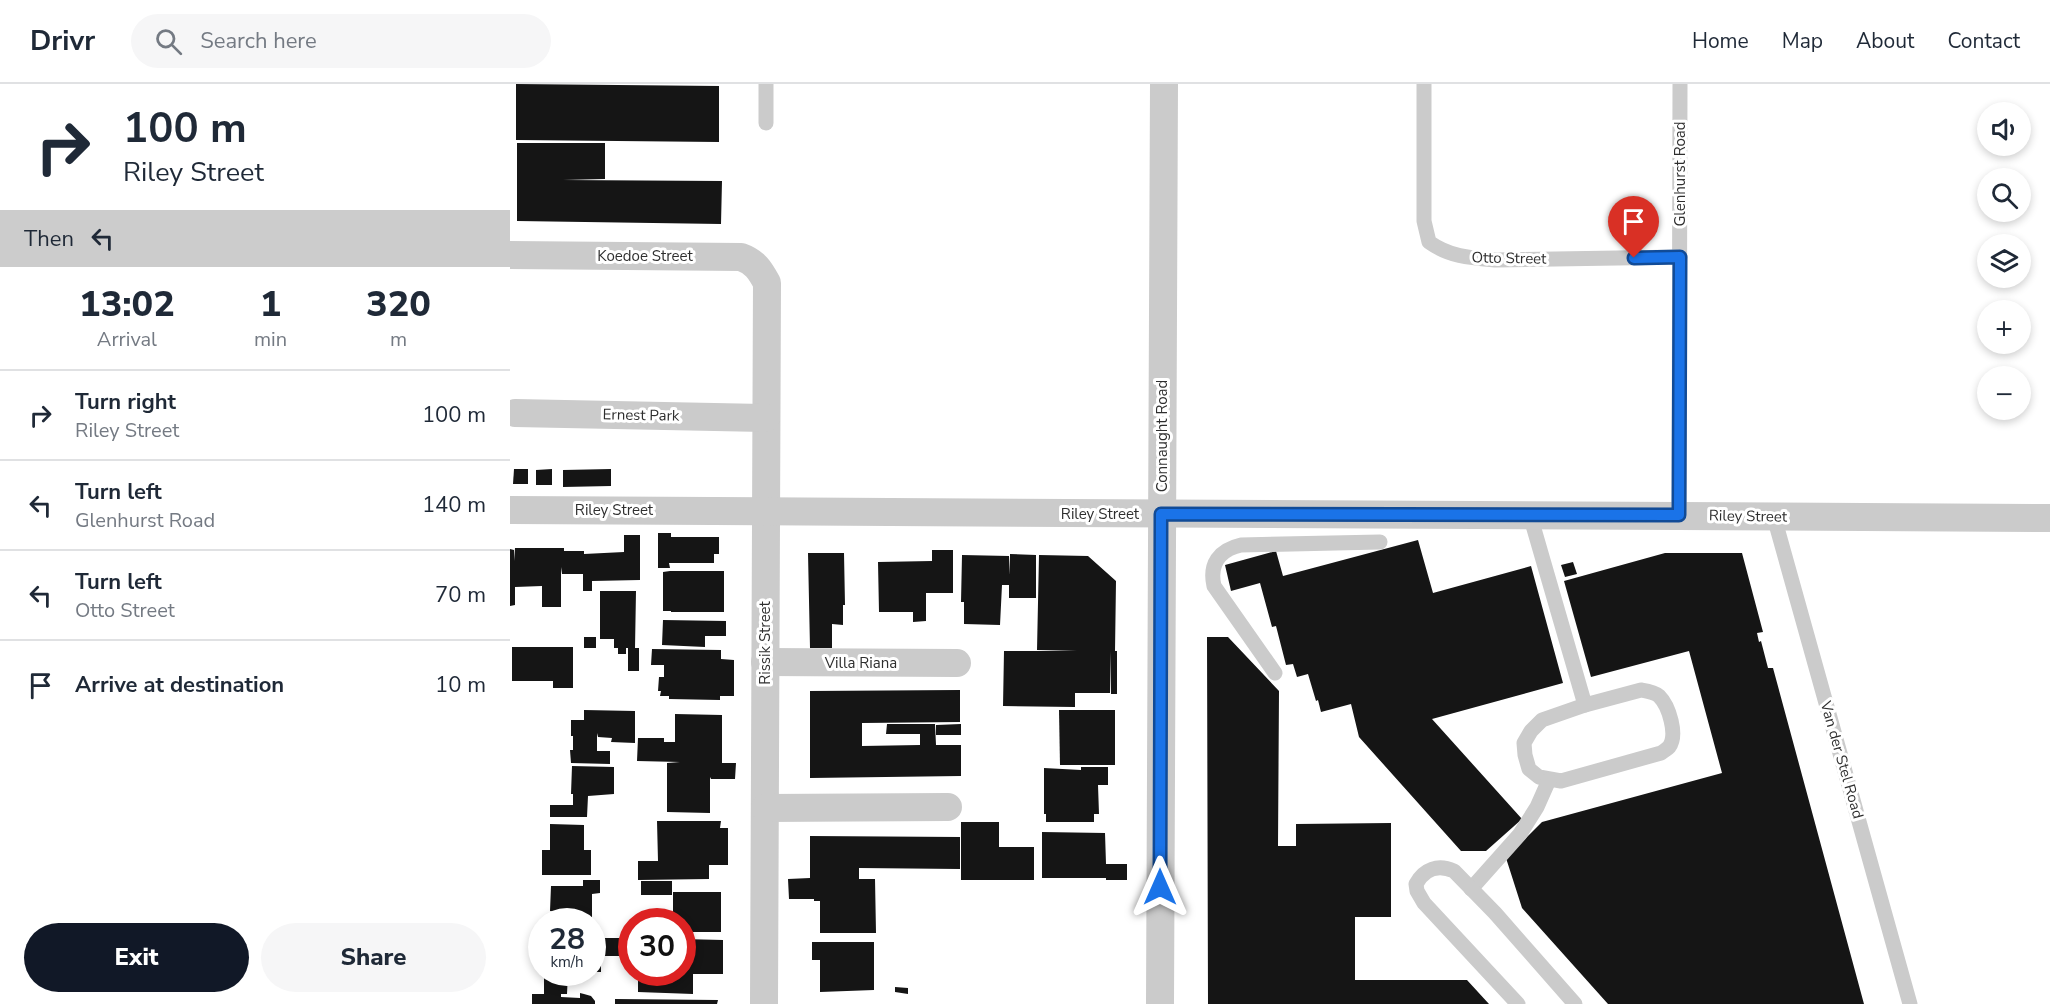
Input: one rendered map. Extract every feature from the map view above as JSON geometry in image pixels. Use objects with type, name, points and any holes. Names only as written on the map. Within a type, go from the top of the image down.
[{"type":"street","name":"Connaught Road","points":[[1160,1004],[1164,84]]},
{"type":"street","name":"Koedoe Street","points":[[510,255],[741,257],[760,268],[767,283]]},
{"type":"street","name":"Rissik Street","points":[[764,1004],[767,283]]},
{"type":"street","name":"Ernest Park","points":[[515,413],[766,418]]},
{"type":"street","name":"Riley Street","points":[[510,510],[2050,518]]},
{"type":"street","name":"Villa Riana","points":[[765,662],[957,663]]},
{"type":"street","points":[[765,808],[948,807]]},
{"type":"lane","points":[[766,84],[766,123]]},
{"type":"lane","name":"Otto Street","points":[[1424,84],[1424,221],[1429,242],[1438,249],[1461,257],[1496,260],[1680,257]]},
{"type":"lane","name":"Glenhurst Road","points":[[1679,515],[1680,84]]},
{"type":"lane","points":[[1334,514],[1334,543]]},
{"type":"lane","points":[[1530,515],[1585,705]]},
{"type":"lane","name":"Van der Stel Road","points":[[1773,517],[1910,1004]]},
{"type":"lane","points":[[1275,673],[1214,586],[1212,574],[1214,564],[1223,551],[1241,544],[1380,542]]},
{"type":"lane","points":[[1641,690],[1658,696],[1665,705],[1673,736],[1670,746],[1661,753],[1561,781],[1549,780],[1539,777],[1529,769],[1525,755],[1524,743],[1531,731],[1542,720],[1585,705],[1641,690]]},
{"type":"lane","points":[[1471,889],[1520,834],[1537,807],[1549,780]]},
{"type":"lane","points":[[1518,1004],[1424,903],[1416,884],[1425,872],[1445,867],[1454,871],[1575,1004]]},
{"type":"building","points":[[516,84],[719,86],[719,142],[516,140]]},
{"type":"building","points":[[517,143],[605,143],[605,179],[563,180],[722,181],[721,224],[517,221]]},
{"type":"building","points":[[514,469],[528,469],[528,484],[513,484]]},
{"type":"building","points":[[552,469],[552,485],[536,485],[536,470]]},
{"type":"building","points":[[611,469],[611,486],[563,487],[563,470]]},
{"type":"building","points":[[658,533],[671,533],[671,537],[719,537],[719,554],[714,554],[714,563],[669,563],[670,568],[658,568]]},
{"type":"building","points":[[624,535],[640,535],[640,580],[592,581],[592,591],[583,591],[583,574],[562,574],[561,567],[561,607],[542,607],[542,586],[515,587],[515,605],[510,606],[510,549],[514,550],[514,561],[515,548],[564,548],[564,551],[584,551],[584,554],[624,552]]},
{"type":"building","points":[[1418,540],[1433,593],[1531,566],[1563,683],[1432,719],[1522,819],[1486,851],[1461,851],[1359,737],[1351,704],[1321,712],[1308,674],[1297,677],[1293,664],[1286,665],[1276,626],[1272,627],[1260,583],[1231,591],[1225,565],[1276,551],[1283,576]]},
{"type":"building","points":[[932,550],[953,550],[953,593],[926,593],[926,621],[913,622],[913,612],[879,612],[878,562],[932,561]]},
{"type":"building","points":[[808,553],[844,553],[843,625],[832,624],[832,648],[810,648]]},
{"type":"building","points":[[1665,553],[1742,553],[1763,632],[1757,633],[1759,642],[1761,641],[1768,668],[1773,668],[1864,1004],[1608,1004],[1522,908],[1506,858],[1542,822],[1722,773],[1689,651],[1591,677],[1564,581]]},
{"type":"building","points":[[1010,554],[1036,555],[1036,598],[1009,598],[1009,585],[1002,585],[1000,625],[964,624],[964,602],[961,602],[962,555],[1009,556],[1010,575]]},
{"type":"building","points":[[1039,555],[1088,556],[1116,581],[1117,694],[1111,694],[1110,651],[1110,693],[1075,693],[1075,707],[1003,706],[1004,651],[1077,651],[1037,650]]},
{"type":"building","points":[[1573,562],[1577,574],[1565,577],[1561,565]]},
{"type":"building","points":[[724,571],[724,612],[663,611],[663,572]]},
{"type":"building","points":[[600,591],[636,591],[635,648],[639,648],[639,671],[628,671],[628,648],[626,648],[626,654],[618,654],[618,648],[614,648],[614,639],[600,639]]},
{"type":"building","points":[[663,620],[726,621],[726,636],[705,636],[705,647],[662,645]]},
{"type":"building","points":[[584,637],[596,637],[596,648],[584,648]]},
{"type":"building","points":[[1207,637],[1228,637],[1279,691],[1278,846],[1296,846],[1296,824],[1391,823],[1391,917],[1355,917],[1355,980],[1467,980],[1489,1004],[1208,1004]]},
{"type":"building","points":[[512,647],[573,647],[573,688],[553,688],[553,681],[512,681]]},
{"type":"building","points":[[652,649],[721,650],[721,659],[734,660],[734,696],[720,696],[720,700],[669,699],[669,696],[660,696],[659,677],[664,677],[664,665],[651,665]]},
{"type":"building","points":[[960,690],[960,722],[862,723],[862,746],[920,745],[920,734],[886,734],[887,724],[935,724],[936,745],[961,745],[961,776],[810,778],[810,691]]},
{"type":"building","points":[[584,710],[635,711],[635,743],[611,742],[612,738],[598,737],[597,733],[597,751],[610,751],[610,764],[571,763],[570,750],[573,750],[573,736],[571,736],[571,720],[584,720]]},
{"type":"building","points":[[1059,710],[1115,710],[1115,765],[1060,765]]},
{"type":"building","points":[[675,714],[722,715],[722,763],[736,763],[735,779],[711,779],[710,777],[710,813],[667,812],[667,763],[680,762],[637,761],[638,738],[664,738],[664,742],[675,742]]},
{"type":"building","points":[[961,724],[961,735],[936,735],[936,725]]},
{"type":"building","points":[[572,766],[614,767],[614,794],[588,796],[587,817],[550,817],[550,805],[573,805]]},
{"type":"building","points":[[1081,767],[1108,767],[1108,785],[1098,785],[1099,814],[1094,814],[1094,822],[1046,822],[1044,768],[1081,770]]},
{"type":"building","points":[[657,821],[721,821],[720,828],[728,828],[728,865],[709,865],[709,879],[638,880],[638,861],[658,861]]},
{"type":"building","points":[[961,822],[999,822],[999,847],[1034,847],[1034,880],[961,880]]},
{"type":"building","points":[[550,824],[584,825],[584,850],[591,850],[591,875],[542,875],[542,850],[550,850]]},
{"type":"building","points":[[1042,832],[1105,833],[1106,864],[1127,864],[1127,880],[1042,878]]},
{"type":"building","points":[[810,836],[960,837],[960,869],[859,868],[859,879],[875,879],[876,933],[820,933],[820,901],[789,899],[788,879],[810,878]]},
{"type":"building","points":[[583,880],[600,880],[600,893],[592,894],[592,908],[550,908],[551,886],[583,886]]},
{"type":"building","points":[[641,881],[672,881],[672,895],[641,895]]},
{"type":"building","points":[[673,892],[721,892],[721,932],[696,932],[696,908],[673,908]]},
{"type":"building","points":[[606,938],[618,938],[618,956],[606,956]]},
{"type":"building","points":[[696,939],[723,940],[723,974],[696,974]]},
{"type":"building","points":[[812,942],[874,942],[874,990],[820,992],[820,960],[812,960]]},
{"type":"building","points":[[544,986],[567,986],[567,994],[561,994],[561,997],[580,998],[580,993],[591,996],[595,1004],[532,1004],[532,994],[544,994]]},
{"type":"building","points":[[638,986],[693,986],[693,994],[638,992]]},
{"type":"building","points":[[895,987],[908,988],[908,994],[895,992]]},
{"type":"building","points":[[615,999],[718,1000],[717,1004],[615,1004]]},
{"type":"route","points":[[1160,887],[1161,514],[1679,515],[1680,257],[1634,258]]}]
